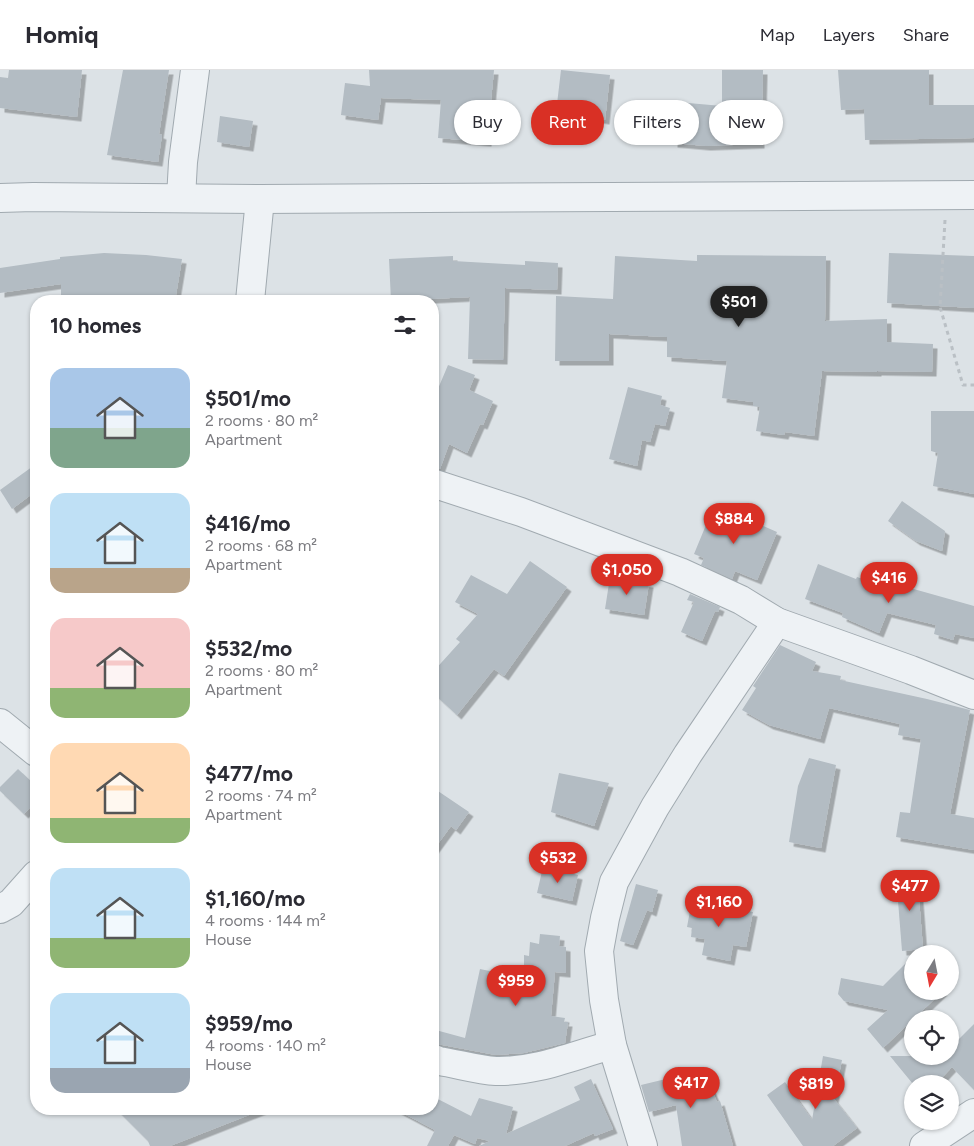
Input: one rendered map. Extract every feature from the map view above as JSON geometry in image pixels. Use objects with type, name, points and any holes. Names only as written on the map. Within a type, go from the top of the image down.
[{"type":"street","points":[[181,198],[183,162],[195,70]]},
{"type":"street","points":[[0,198],[974,195]]},
{"type":"street","points":[[251,295],[260,198]]},
{"type":"street","points":[[439,485],[521,512],[680,572],[741,600],[777,622],[974,694]]},
{"type":"street","points":[[643,1146],[612,1045],[604,1000],[599,950],[614,882],[654,807],[777,622]]},
{"type":"street","points":[[0,723],[30,747]]},
{"type":"street","points":[[0,909],[11,902],[30,881]]},
{"type":"street","points":[[439,1059],[495,1071],[518,1070],[569,1059],[612,1045]]},
{"type":"street","points":[[924,1146],[974,1113]]},
{"type":"path","points":[[945,195],[944,254],[940,307],[963,385],[974,385]]},
{"type":"building","points":[[9,70],[82,70],[77,117],[0,108],[0,77],[8,78]]},
{"type":"building","points":[[123,70],[169,70],[159,134],[162,135],[158,162],[107,155]]},
{"type":"building","points":[[369,70],[494,70],[491,100],[454,100],[454,139],[438,138],[441,100],[381,98],[378,120],[341,115],[345,83],[370,86]]},
{"type":"building","points":[[561,70],[610,75],[605,120],[604,100],[557,100]]},
{"type":"building","points":[[722,70],[763,70],[762,100],[722,100]]},
{"type":"building","points":[[838,70],[929,70],[929,105],[974,105],[974,138],[865,140],[864,109],[841,110]]},
{"type":"building","points":[[699,104],[709,105],[709,145],[733,145],[706,146],[695,145],[699,145]]},
{"type":"building","points":[[220,116],[253,121],[249,147],[217,142]]},
{"type":"building","points":[[104,253],[182,259],[176,295],[61,295],[61,284],[0,293],[0,268],[60,259],[60,257]]},
{"type":"building","points":[[889,253],[974,256],[974,308],[887,303]]},
{"type":"building","points":[[697,255],[826,256],[825,321],[887,319],[887,342],[933,344],[932,372],[822,371],[814,436],[785,432],[784,435],[756,431],[760,407],[753,406],[753,402],[722,398],[727,361],[667,357],[667,337],[609,334],[609,361],[555,361],[556,296],[613,299],[615,256],[697,261]]},
{"type":"building","points":[[453,256],[453,261],[525,265],[525,261],[558,263],[557,290],[505,288],[503,360],[468,359],[470,297],[439,299],[439,295],[391,295],[389,259]]},
{"type":"building","points":[[448,365],[475,375],[469,390],[493,401],[483,425],[480,424],[467,453],[449,444],[440,469],[439,469],[439,386]]},
{"type":"building","points":[[628,387],[662,396],[660,405],[670,408],[665,426],[655,424],[650,442],[642,440],[637,466],[609,459]]},
{"type":"building","points":[[931,411],[974,411],[974,494],[933,486],[938,453],[931,451]]},
{"type":"building","points":[[30,468],[30,496],[12,509],[0,490]]},
{"type":"building","points":[[902,501],[945,531],[942,551],[916,541],[888,521]]},
{"type":"building","points":[[713,508],[741,520],[743,517],[777,532],[757,580],[735,571],[732,579],[701,565],[704,558],[694,554]]},
{"type":"building","points":[[530,561],[567,587],[504,676],[494,669],[457,715],[439,698],[439,665],[460,642],[456,639],[478,614],[455,602],[471,575],[507,594]]},
{"type":"building","points":[[818,564],[856,579],[857,577],[901,592],[903,586],[974,606],[974,638],[955,634],[953,640],[934,634],[936,625],[887,613],[879,633],[842,617],[843,613],[805,599]]},
{"type":"building","points":[[610,577],[649,583],[644,615],[605,609]]},
{"type":"building","points":[[690,594],[720,607],[718,612],[715,611],[702,641],[681,632],[694,602],[687,600]]},
{"type":"building","points":[[780,645],[816,662],[812,671],[841,676],[840,680],[970,710],[950,814],[974,818],[974,850],[896,837],[900,812],[910,813],[921,739],[898,735],[900,724],[829,708],[820,739],[769,725],[742,710],[756,688],[753,686]]},
{"type":"building","points":[[809,758],[836,765],[821,848],[789,842],[798,786]]},
{"type":"building","points":[[18,769],[30,780],[30,808],[24,814],[0,791],[0,787]]},
{"type":"building","points":[[559,773],[609,783],[594,826],[551,812]]},
{"type":"building","points":[[439,792],[469,812],[456,830],[451,826],[439,842]]},
{"type":"building","points":[[543,867],[578,875],[572,901],[537,893]]},
{"type":"building","points":[[917,873],[923,945],[904,945],[904,951],[902,951],[896,876]]},
{"type":"building","points":[[636,884],[658,890],[652,912],[647,910],[633,945],[620,941]]},
{"type":"building","points":[[692,900],[753,912],[746,947],[733,945],[730,961],[702,955],[705,939],[691,937],[692,928],[687,927]]},
{"type":"building","points":[[540,934],[560,936],[559,946],[566,947],[566,973],[555,972],[551,1016],[565,1018],[564,1022],[568,1022],[565,1043],[524,1053],[496,1055],[439,1044],[439,1031],[465,1038],[480,969],[524,978],[524,955],[529,956],[530,942],[539,944]]},
{"type":"building","points":[[904,965],[904,1000],[934,1000],[923,1010],[904,1010],[904,1028],[883,1048],[867,1029],[888,1010],[844,1001],[838,994],[841,978],[883,986]]},
{"type":"building","points":[[974,1024],[974,1090],[952,1067],[944,1075],[906,1075],[890,1056],[904,1056],[904,1065],[959,1065],[959,1039]]},
{"type":"building","points":[[823,1056],[842,1060],[834,1099],[857,1128],[833,1146],[803,1146],[767,1095],[785,1082],[812,1120]]},
{"type":"building","points":[[703,1070],[717,1102],[720,1101],[733,1146],[682,1146],[676,1105],[649,1112],[641,1085]]},
{"type":"building","points":[[591,1079],[613,1129],[595,1136],[594,1133],[565,1146],[479,1146],[490,1141],[477,1138],[475,1144],[454,1135],[448,1146],[427,1146],[435,1130],[406,1115],[439,1115],[439,1100],[471,1116],[479,1098],[513,1107],[506,1134],[580,1100],[574,1087]]},
{"type":"building","points":[[122,1115],[249,1115],[170,1146],[150,1146],[148,1141]]}]
